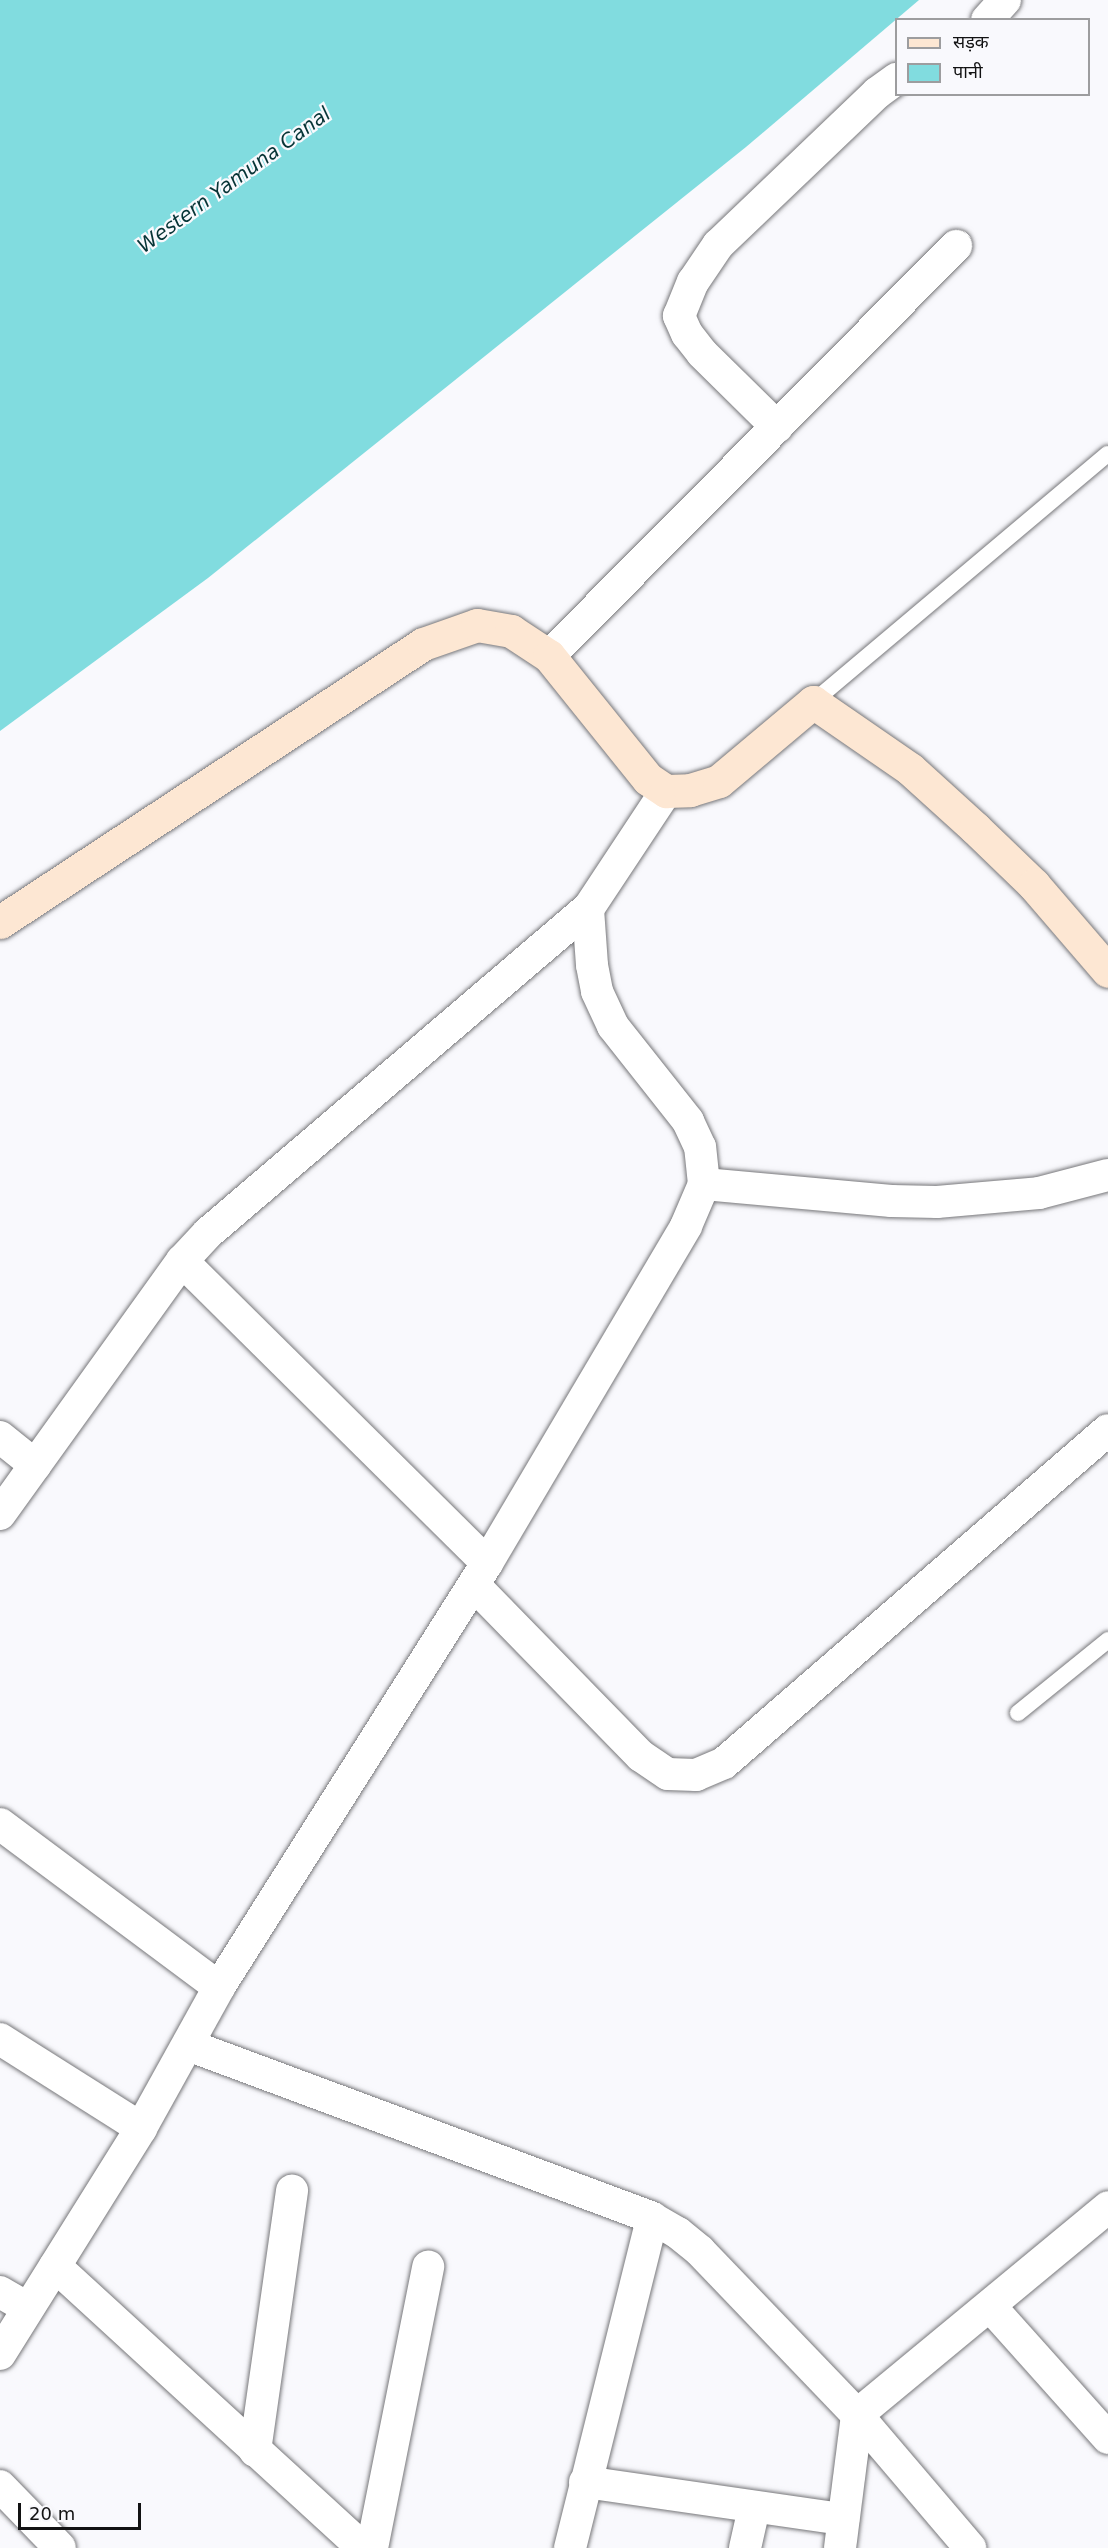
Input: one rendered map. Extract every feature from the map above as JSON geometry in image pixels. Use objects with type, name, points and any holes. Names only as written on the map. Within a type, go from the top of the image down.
[{"type":"street","points":[[989,18],[1005,0]]},
{"type":"street","points":[[777,427],[702,353],[687,334],[679,316],[693,282],[718,245],[877,93],[895,80]]},
{"type":"street","points":[[549,656],[956,246]]},
{"type":"street","points":[[0,922],[423,644],[477,625],[511,631],[549,656],[648,779],[666,791],[690,790],[719,782],[813,702],[910,768],[1034,885],[1108,971]]},
{"type":"street","points":[[0,1514],[182,1262],[208,1233],[588,909],[666,791]]},
{"type":"street","points":[[0,2354],[141,2127],[189,2045],[219,1987],[480,1574],[686,1226],[704,1184],[700,1148],[688,1121],[613,1026],[597,991],[592,965],[588,909]]},
{"type":"street","points":[[704,1184],[891,1201],[937,1202],[1039,1193],[1108,1175]]},
{"type":"street","points":[[182,1262],[480,1574],[641,1756],[668,1774],[696,1775],[724,1763],[1108,1430]]},
{"type":"street","points":[[0,1437],[35,1465]]},
{"type":"street","points":[[0,1824],[219,1987]]},
{"type":"street","points":[[0,2039],[141,2127]]},
{"type":"street","points":[[189,2045],[651,2218],[678,2233],[700,2251],[858,2415],[970,2548]]},
{"type":"street","points":[[255,2451],[292,2191]]},
{"type":"street","points":[[585,2481],[754,2508],[841,2533],[858,2415],[1108,2207]]},
{"type":"street","points":[[570,2548],[651,2218]]},
{"type":"street","points":[[56,2266],[363,2548]]},
{"type":"street","points":[[372,2548],[428,2267]]},
{"type":"street","points":[[0,2292],[28,2308]]},
{"type":"street","points":[[990,2306],[1108,2438]]},
{"type":"street","points":[[0,2486],[60,2548]]},
{"type":"street","points":[[745,2548],[754,2508]]},
{"type":"lane","points":[[813,702],[1108,454]]},
{"type":"lane","points":[[1018,1713],[1108,1640]]},
{"type":"water","name":"Western Yamuna Canal","points":[[0,0],[919,0],[895,18],[895,20],[746,147],[208,578],[0,731]]}]
